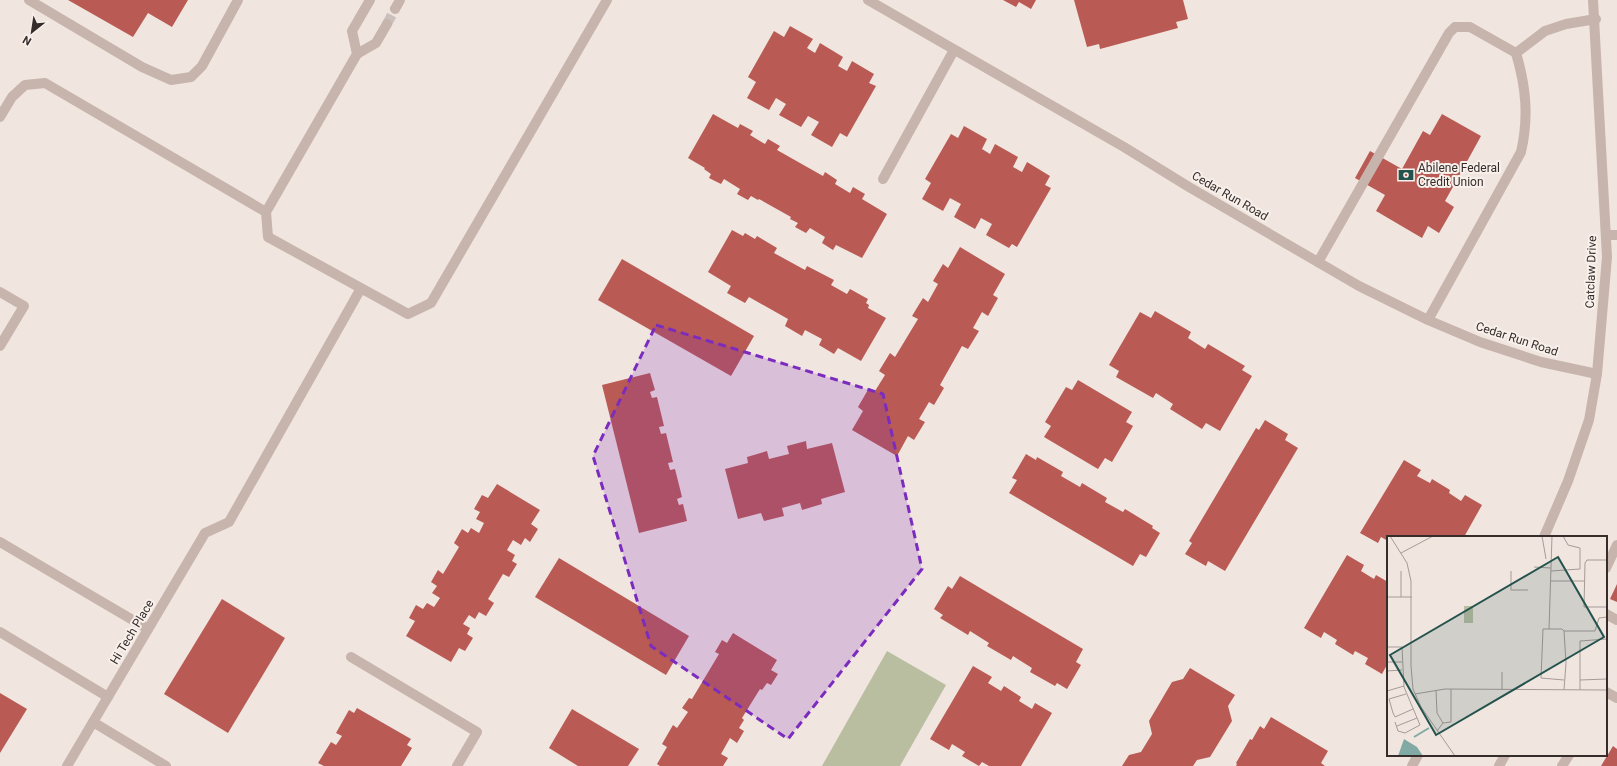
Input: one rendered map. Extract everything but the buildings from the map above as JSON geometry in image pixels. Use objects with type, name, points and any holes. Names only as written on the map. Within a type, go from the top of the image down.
[{"type":"street","points":[[29,0],[142,67],[171,80],[191,77],[202,66],[238,0]]},
{"type":"street","points":[[357,54],[352,31],[370,0]]},
{"type":"street","points":[[387,24],[376,43],[357,54],[266,212],[268,237],[360,290],[408,314],[431,303],[607,0]]},
{"type":"street","name":"Cedar Run Road","points":[[868,0],[1360,286],[1428,320],[1480,342],[1541,362],[1597,374]]},
{"type":"street","name":"Catclaw Drive","points":[[1544,536],[1568,482],[1589,420],[1597,374],[1607,257],[1596,19],[1593,0]]},
{"type":"street","points":[[1516,53],[1545,31],[1566,24],[1596,19]]},
{"type":"street","points":[[1318,262],[1449,33],[1455,27],[1470,28],[1516,53],[1526,97],[1527,124],[1521,152],[1428,320]]},
{"type":"street","points":[[883,179],[954,50]]},
{"type":"street","points":[[0,117],[12,97],[25,85],[45,83],[266,212]]},
{"type":"street","points":[[1606,235],[1617,235]]},
{"type":"street","name":"Hi Tech Place","points":[[67,766],[205,533],[229,522],[360,290]]},
{"type":"street","points":[[0,292],[24,306],[0,346]]},
{"type":"street","points":[[0,542],[148,629]]},
{"type":"street","points":[[1607,566],[1617,545]]},
{"type":"street","points":[[1607,615],[1617,620]]},
{"type":"street","points":[[0,632],[108,697]]},
{"type":"street","points":[[351,657],[477,732],[458,766]]},
{"type":"street","points":[[1607,693],[1617,698]]},
{"type":"street","points":[[93,722],[166,766]]},
{"type":"street","points":[[1412,766],[1417,756]]},
{"type":"street","points":[[1499,766],[1504,756]]},
{"type":"street","points":[[1562,766],[1568,756]]},
{"type":"highlighted area","points":[[656,325],[883,394],[922,569],[788,739],[651,646],[593,456]]},
{"type":"green space","points":[[887,651],[946,685],[900,766],[822,766]]},
{"type":"tunnel","points":[[387,24],[395,9]]},
{"type":"place","name":"Abilene Federal Credit Union","points":[[1406,175]]}]
